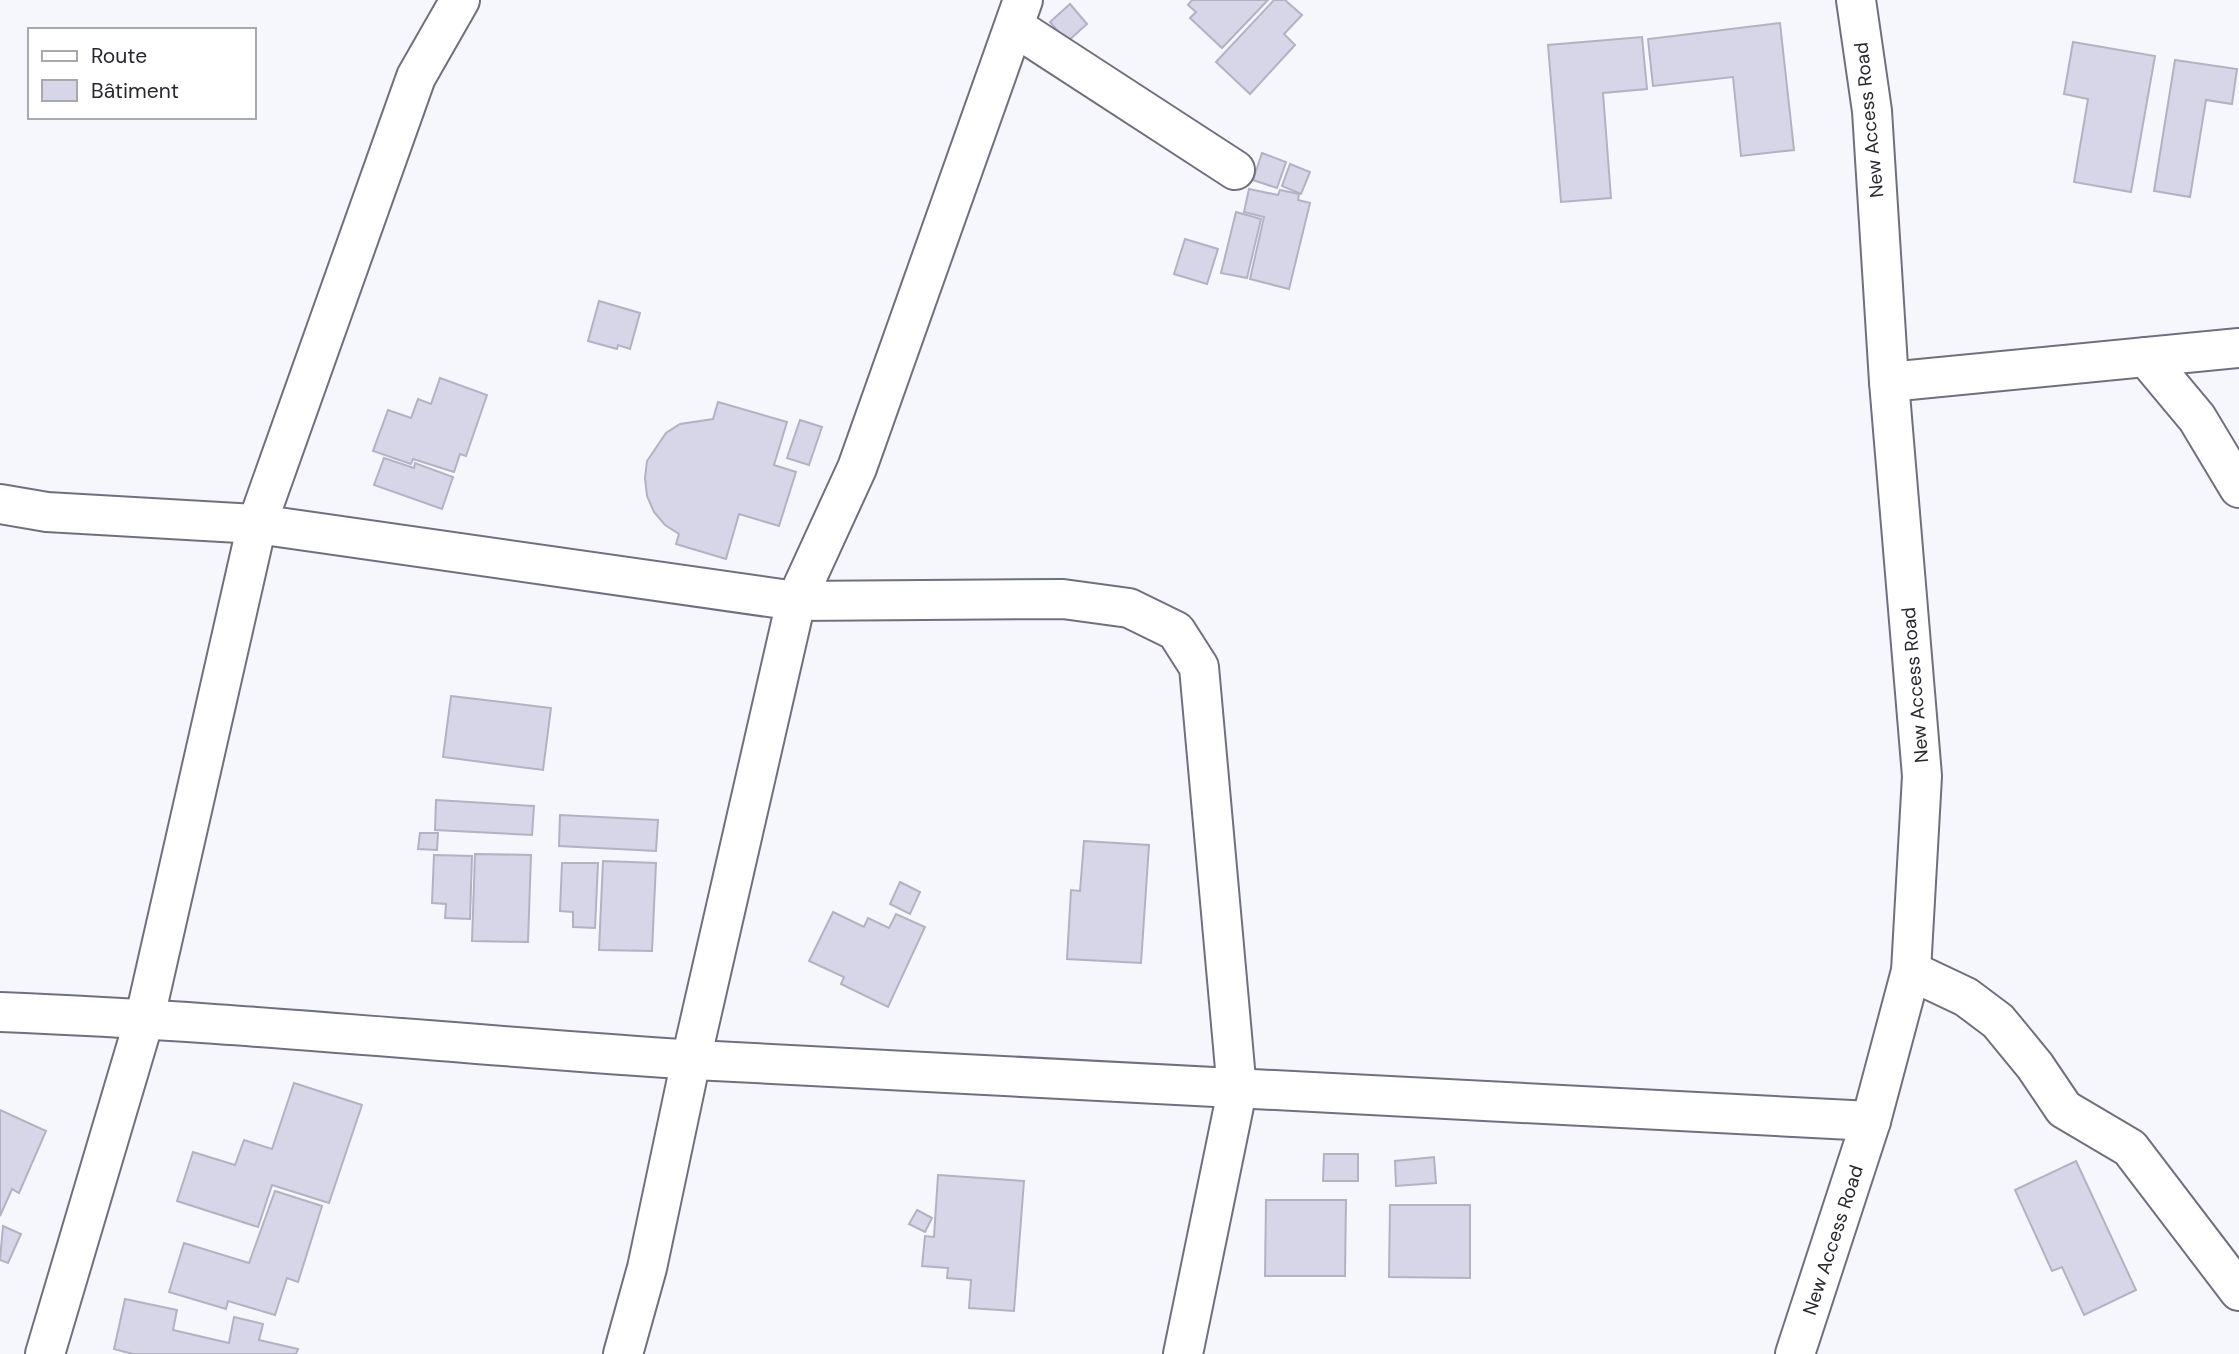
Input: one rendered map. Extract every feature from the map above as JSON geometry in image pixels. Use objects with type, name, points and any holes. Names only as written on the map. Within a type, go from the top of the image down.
[{"type":"street","points":[[45,1354],[145,1017],[257,524],[416,77],[460,0]]},
{"type":"street","name":"New Access Road","points":[[1795,1354],[1871,1121],[1912,971],[1922,776],[1889,382],[1872,111],[1856,0]]},
{"type":"street","points":[[624,1354],[647,1268],[691,1059],[796,601],[857,468],[1019,13],[1235,170]]},
{"type":"street","points":[[1889,382],[2239,348]]},
{"type":"street","points":[[2146,357],[2197,418],[2239,488]]},
{"type":"street","points":[[0,504],[47,512],[257,524],[796,601],[1063,599],[1129,608],[1176,631],[1199,667],[1237,1091],[1183,1354]]},
{"type":"street","points":[[1912,971],[1966,997],[1998,1021],[2035,1066],[2064,1109],[2130,1148],[2239,1291]]},
{"type":"street","points":[[0,1012],[145,1017],[691,1059],[1237,1091],[1871,1121]]},
{"type":"building","points":[[1192,0],[1268,0],[1222,48],[1190,18],[1196,12],[1188,5]]},
{"type":"building","points":[[1274,0],[1285,0],[1302,15],[1284,34],[1295,45],[1250,94],[1216,62]]},
{"type":"building","points":[[1070,4],[1087,24],[1067,42],[1050,22]]},
{"type":"building","points":[[1780,23],[1794,150],[1741,156],[1733,77],[1653,86],[1648,39]]},
{"type":"building","points":[[1642,37],[1647,89],[1603,93],[1611,198],[1561,202],[1548,45]]},
{"type":"building","points":[[2073,42],[2155,56],[2131,192],[2074,182],[2088,99],[2064,94]]},
{"type":"building","points":[[2175,60],[2237,69],[2232,104],[2206,100],[2190,197],[2154,191]]},
{"type":"building","points":[[1262,153],[1286,162],[1277,188],[1253,180]]},
{"type":"building","points":[[1290,164],[1310,172],[1301,194],[1282,186]]},
{"type":"building","points":[[1249,189],[1278,195],[1280,190],[1299,194],[1298,200],[1310,203],[1289,289],[1250,279],[1264,217],[1244,212]]},
{"type":"building","points":[[1236,212],[1261,219],[1247,278],[1221,273]]},
{"type":"building","points":[[1185,239],[1218,249],[1207,284],[1174,274]]},
{"type":"building","points":[[599,301],[640,313],[630,349],[618,345],[617,349],[588,341]]},
{"type":"building","points":[[440,378],[487,395],[466,456],[460,454],[454,472],[413,459],[411,464],[373,451],[388,410],[411,418],[418,399],[431,404]]},
{"type":"building","points":[[718,402],[787,422],[774,465],[796,472],[779,526],[739,514],[726,559],[676,544],[679,534],[665,525],[654,512],[647,496],[645,478],[647,461],[666,433],[680,424],[713,419]]},
{"type":"building","points":[[800,420],[822,427],[809,465],[787,458]]},
{"type":"building","points":[[384,458],[414,468],[415,463],[453,477],[442,509],[374,485]]},
{"type":"building","points":[[451,696],[551,708],[543,770],[443,757]]},
{"type":"building","points":[[436,800],[534,806],[532,835],[435,830]]},
{"type":"building","points":[[560,815],[658,820],[656,851],[559,846]]},
{"type":"building","points":[[420,833],[438,833],[437,850],[418,849]]},
{"type":"building","points":[[1084,841],[1149,845],[1141,963],[1067,959],[1071,890],[1080,891]]},
{"type":"building","points":[[475,854],[531,855],[528,942],[472,941]]},
{"type":"building","points":[[434,855],[472,856],[470,919],[445,918],[446,904],[432,903]]},
{"type":"building","points":[[603,861],[656,863],[652,951],[599,950]]},
{"type":"building","points":[[562,863],[598,863],[595,928],[573,927],[573,912],[560,911]]},
{"type":"building","points":[[900,882],[920,892],[910,914],[890,904]]},
{"type":"building","points":[[833,912],[864,927],[868,918],[889,928],[896,914],[925,927],[888,1007],[841,984],[844,977],[809,961]]},
{"type":"building","points":[[294,1083],[362,1105],[329,1203],[272,1185],[258,1227],[177,1201],[193,1152],[235,1165],[244,1140],[272,1149]]},
{"type":"building","points":[[0,1110],[46,1131],[19,1193],[12,1189],[0,1216]]},
{"type":"building","points":[[1324,1154],[1358,1154],[1358,1181],[1323,1181]]},
{"type":"building","points":[[1434,1157],[1436,1183],[1396,1186],[1395,1161]]},
{"type":"building","points":[[2076,1161],[2136,1290],[2084,1315],[2062,1267],[2052,1271],[2015,1190]]},
{"type":"building","points":[[938,1175],[1024,1181],[1014,1311],[969,1308],[971,1280],[947,1278],[948,1268],[922,1266],[925,1236],[934,1237]]},
{"type":"building","points":[[275,1191],[322,1206],[298,1282],[287,1278],[275,1315],[228,1301],[226,1309],[169,1292],[184,1243],[249,1263]]},
{"type":"building","points":[[1266,1200],[1346,1200],[1345,1276],[1265,1276]]},
{"type":"building","points":[[1390,1205],[1470,1205],[1470,1278],[1389,1277]]},
{"type":"building","points":[[917,1210],[932,1218],[925,1232],[909,1224]]},
{"type":"building","points":[[3,1226],[21,1234],[8,1263],[0,1260]]},
{"type":"building","points":[[125,1299],[177,1310],[173,1330],[229,1343],[234,1317],[263,1324],[259,1340],[298,1349],[296,1354],[133,1354],[114,1349]]}]
